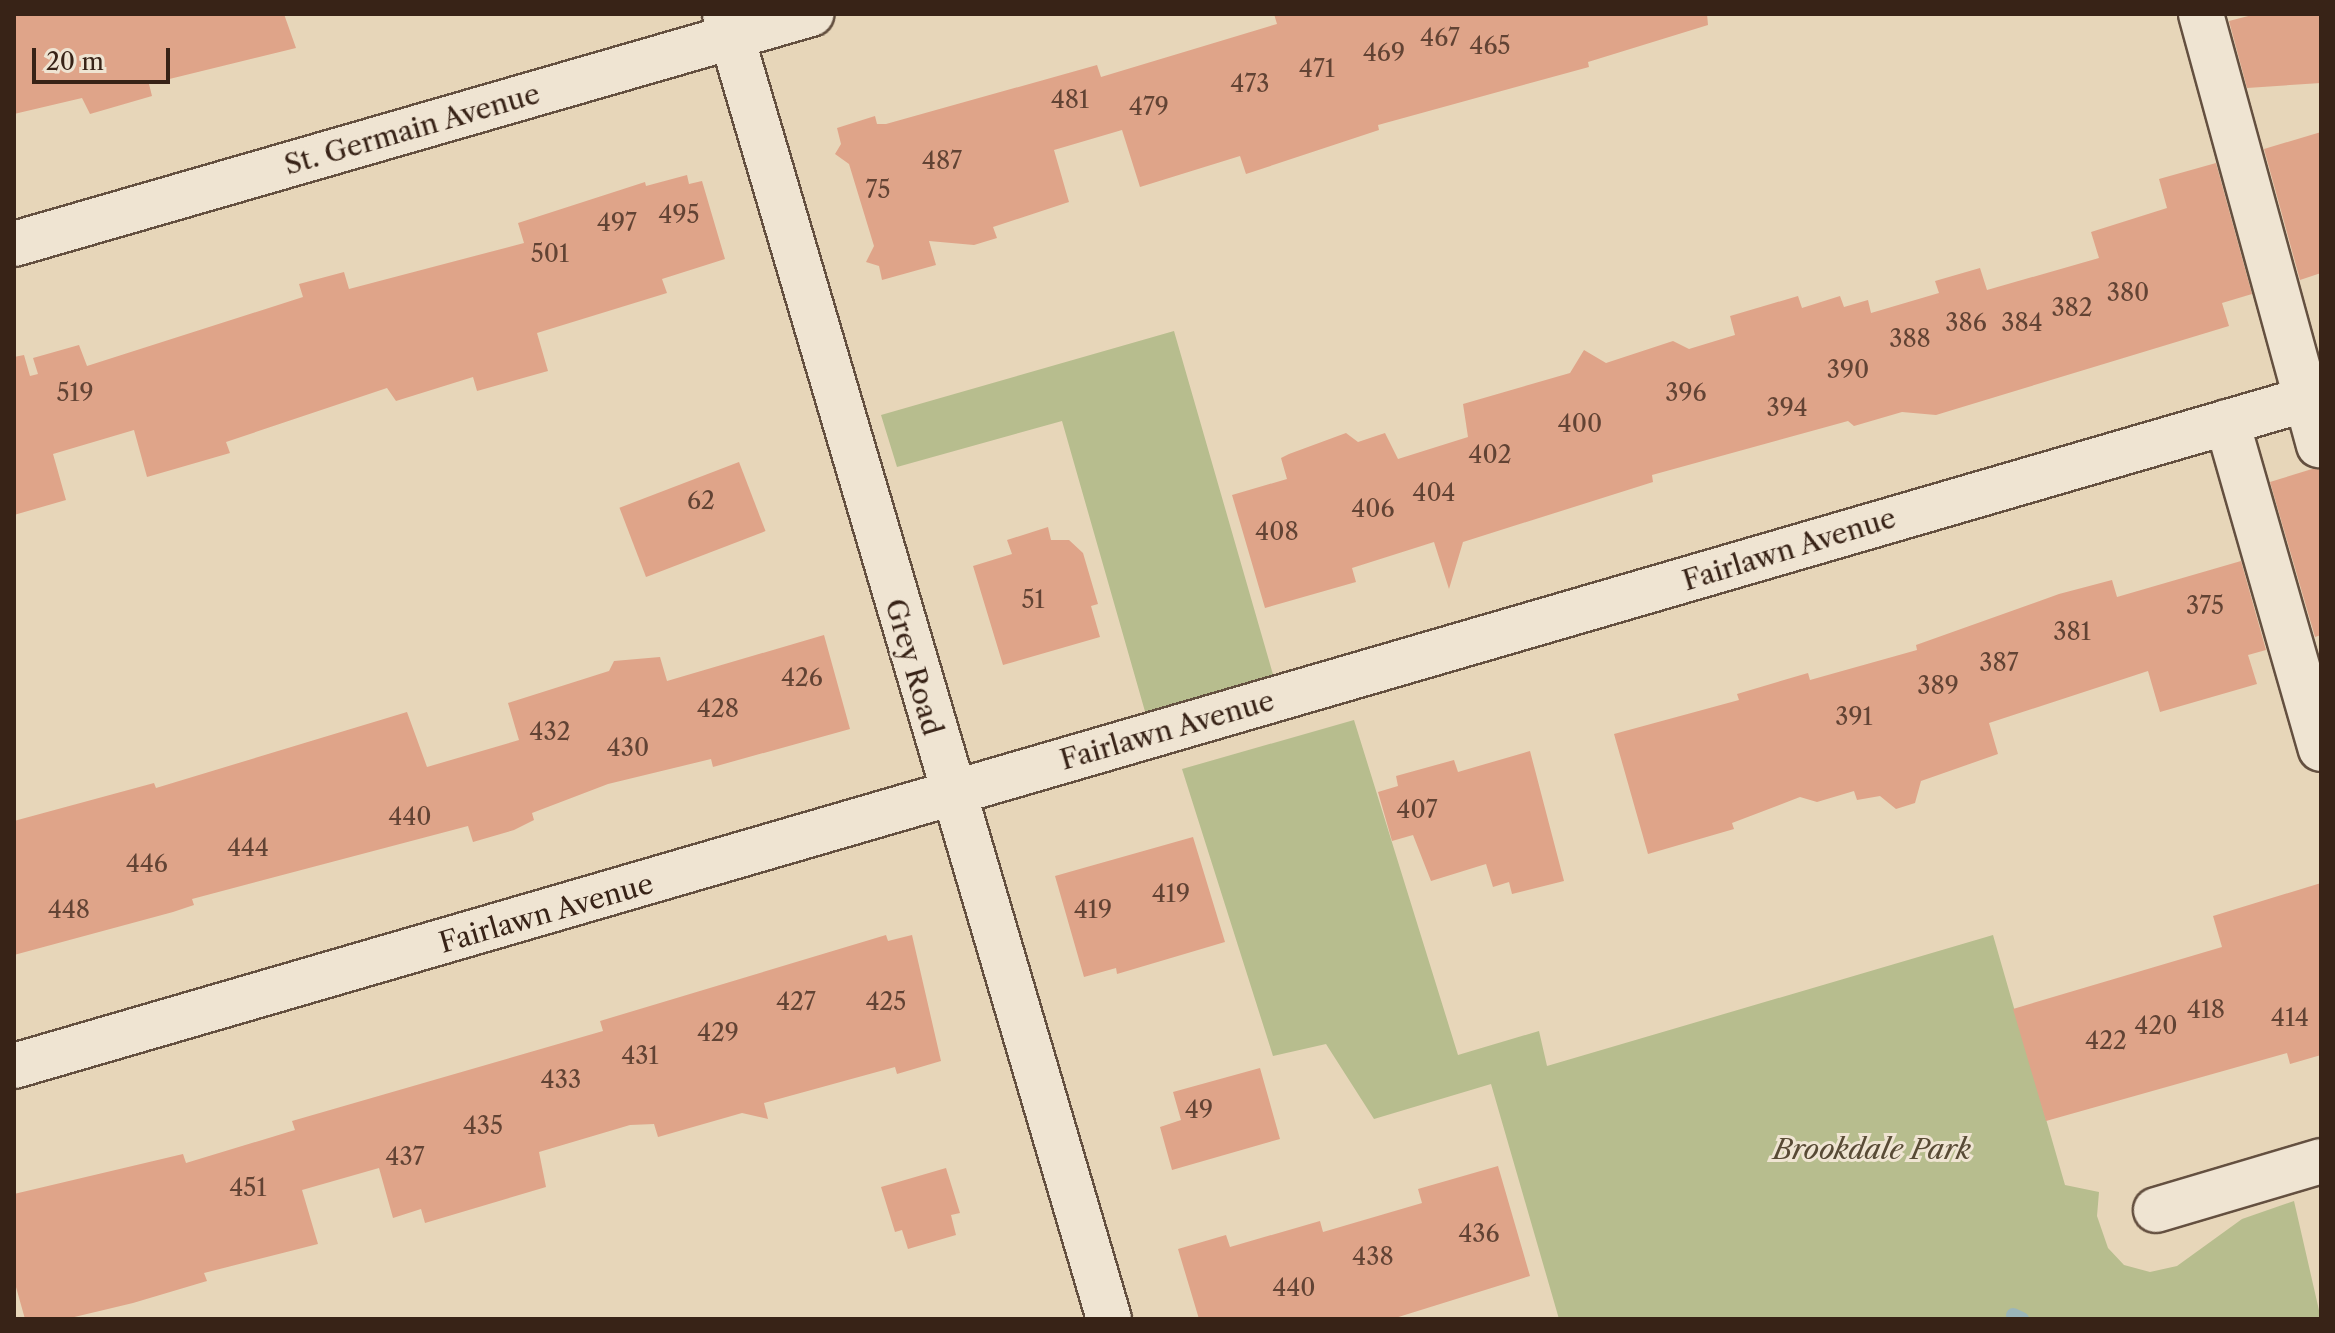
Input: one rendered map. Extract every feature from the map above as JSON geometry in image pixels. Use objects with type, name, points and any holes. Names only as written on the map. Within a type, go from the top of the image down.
[{"type":"street","name":"St. Germain Avenue","points":[[14,244],[728,26],[811,14]]},
{"type":"street","points":[[2201,14],[2315,397],[2319,445]]},
{"type":"street","name":"Grey Road","points":[[728,26],[952,796],[1109,1319]]},
{"type":"street","name":"Fairlawn Avenue","points":[[14,1066],[952,796],[2315,397]]},
{"type":"street","points":[[2227,422],[2321,749]]},
{"type":"street","points":[[2156,1210],[2321,1161]]},
{"type":"green space","points":[[1174,331],[1274,678],[1146,715],[1062,421],[897,467],[881,415]]},
{"type":"green space","name":"Brookdale Park","points":[[1354,720],[1458,1055],[1539,1031],[1547,1066],[1993,935],[2065,1185],[2099,1192],[2097,1216],[2108,1248],[2124,1265],[2150,1272],[2177,1266],[2242,1219],[2294,1201],[2321,1319],[1559,1319],[1491,1084],[1374,1119],[1326,1044],[1273,1056],[1182,769]]},
{"type":"building","points":[[14,14],[284,14],[296,48],[149,84],[152,96],[90,114],[82,98],[14,114]]},
{"type":"building","points":[[1274,14],[1707,14],[1708,25],[1588,62],[1589,67],[1378,125],[1379,130],[1246,174],[1240,156],[1140,187],[1122,130],[1054,150],[1069,202],[993,227],[997,238],[974,245],[929,241],[936,265],[882,280],[879,266],[866,262],[874,246],[849,164],[835,154],[841,144],[837,128],[875,116],[877,124],[886,124],[1097,65],[1101,77],[1277,24]]},
{"type":"building","points":[[2256,14],[2321,14],[2321,83],[2247,88],[2229,21]]},
{"type":"building","points":[[2321,132],[2321,273],[2300,280],[2264,149]]},
{"type":"building","points":[[2216,163],[2252,294],[2222,303],[2229,326],[1936,415],[1902,412],[1854,426],[1848,421],[1652,475],[1653,482],[1463,542],[1449,589],[1434,542],[1352,568],[1356,582],[1265,608],[1232,495],[1287,479],[1281,458],[1289,454],[1346,433],[1358,442],[1385,433],[1398,459],[1468,437],[1463,404],[1570,373],[1584,350],[1606,363],[1673,341],[1689,349],[1735,335],[1730,316],[1798,296],[1802,308],[1840,296],[1844,307],[1868,300],[1871,313],[1939,293],[1935,281],[1980,268],[1987,290],[2099,258],[2091,232],[2167,208],[2159,179]]},
{"type":"building","points":[[687,175],[689,184],[702,181],[725,259],[662,279],[667,293],[537,333],[548,371],[477,391],[473,377],[396,401],[387,388],[226,442],[230,453],[147,477],[134,430],[53,454],[66,500],[14,515],[14,357],[24,355],[30,376],[38,374],[33,358],[79,345],[87,366],[303,297],[299,284],[344,272],[349,289],[524,243],[518,223],[645,182],[646,186]]},
{"type":"building","points":[[739,462],[766,531],[646,577],[620,508]]},
{"type":"building","points":[[2321,469],[2321,635],[2315,637],[2270,482]]},
{"type":"building","points":[[1048,527],[1051,540],[1069,540],[1083,553],[1098,604],[1091,606],[1100,637],[1003,665],[973,566],[1012,554],[1007,540]]},
{"type":"building","points":[[2241,561],[2266,650],[2248,655],[2257,684],[2160,712],[2148,671],[1989,723],[1998,754],[1921,781],[1915,803],[1896,809],[1880,796],[1857,800],[1854,791],[1817,802],[1800,797],[1732,823],[1734,829],[1648,854],[1614,734],[1739,700],[1737,694],[1808,673],[1810,680],[1917,650],[1916,645],[2059,594],[2112,580],[2117,597]]},
{"type":"building","points":[[824,635],[850,729],[713,767],[711,759],[608,784],[532,813],[534,820],[514,830],[473,842],[468,826],[192,899],[194,905],[173,912],[14,955],[14,821],[154,783],[156,788],[407,712],[427,767],[519,740],[508,703],[609,671],[614,661],[660,657],[667,681]]},
{"type":"building","points":[[1530,751],[1564,881],[1512,894],[1509,882],[1493,887],[1486,864],[1431,881],[1413,835],[1392,841],[1378,792],[1398,786],[1396,776],[1454,760],[1458,772]]},
{"type":"building","points":[[1193,837],[1225,942],[1117,974],[1116,968],[1084,977],[1055,876]]},
{"type":"building","points":[[2321,883],[2321,1055],[2290,1064],[2287,1053],[2046,1121],[2013,1009],[2222,947],[2213,916]]},
{"type":"building","points":[[886,935],[888,941],[912,935],[941,1061],[897,1074],[895,1067],[764,1103],[768,1119],[742,1113],[658,1137],[654,1124],[630,1125],[539,1152],[546,1187],[425,1223],[421,1209],[393,1218],[379,1168],[302,1190],[318,1244],[204,1273],[207,1281],[133,1303],[66,1319],[25,1319],[14,1280],[14,1194],[183,1154],[186,1163],[295,1130],[292,1121],[603,1031],[600,1021]]},
{"type":"building","points":[[1260,1068],[1280,1139],[1172,1170],[1160,1127],[1181,1120],[1173,1092]]},
{"type":"building","points":[[1498,1166],[1530,1276],[1392,1319],[1199,1319],[1178,1249],[1226,1235],[1230,1247],[1320,1221],[1323,1232],[1422,1203],[1418,1189]]},
{"type":"building","points":[[946,1168],[960,1213],[951,1215],[956,1235],[908,1249],[902,1230],[895,1232],[881,1187]]},
{"type":"waterway","points":[[2013,1315],[2022,1319]]}]
